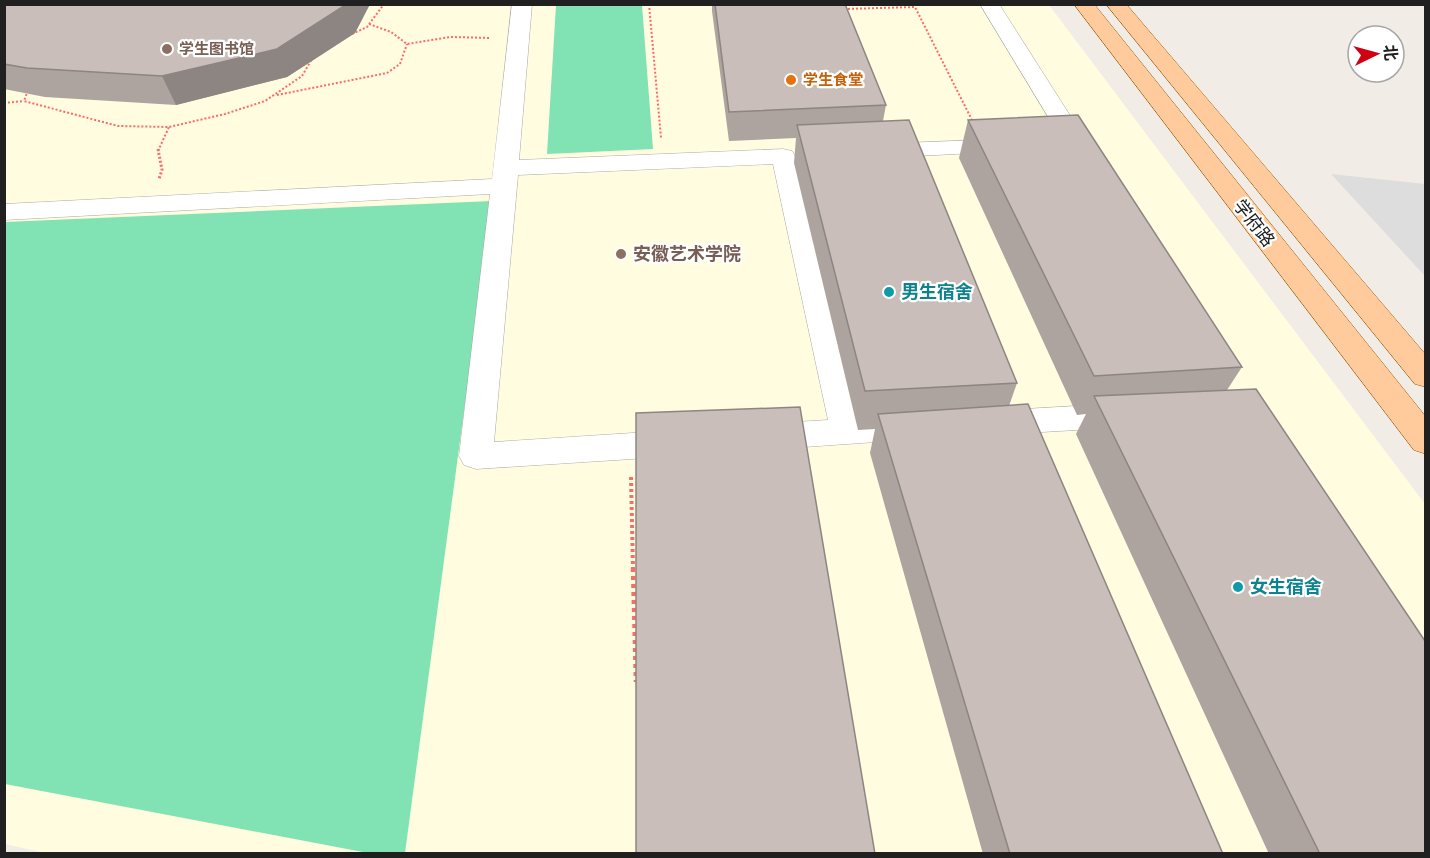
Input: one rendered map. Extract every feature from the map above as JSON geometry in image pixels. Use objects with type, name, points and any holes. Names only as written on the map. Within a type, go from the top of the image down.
[{"type":"main road","name":"学府路","points":[[1083,4],[1425,441]]},
{"type":"main road","name":"学府路","points":[[1115,4],[1425,376]]},
{"type":"lane","points":[[522,4],[476,456],[1158,413]]},
{"type":"lane","points":[[989,4],[1053,144],[1093,172]]},
{"type":"lane","points":[[854,152],[1053,144]]},
{"type":"lane","points":[[4,212],[142,205],[505,177],[663,161],[794,155],[848,432]]},
{"type":"path","points":[[347,36],[367,27],[384,4]]},
{"type":"path","points":[[649,4],[663,161]]},
{"type":"path","points":[[843,9],[915,7],[986,147]]},
{"type":"path","points":[[369,24],[391,32],[407,44],[450,37],[519,37]]},
{"type":"path","points":[[4,103],[24,101],[118,126],[169,127],[225,114],[272,97],[387,73],[400,64],[407,44]]},
{"type":"path","points":[[272,97],[302,76],[313,57]]},
{"type":"path","points":[[21,87],[27,93],[24,101]]},
{"type":"path","points":[[142,205],[161,177],[163,165],[158,155],[161,140],[169,127]]},
{"type":"path","points":[[630,446],[636,686]]},
{"type":"shaded area","name":"安徽艺术学院","points":[[5,5],[1049,5],[1425,504],[1425,853],[49,854],[5,844]]},
{"type":"shaded area","points":[[1331,174],[1425,184],[1425,276]]},
{"type":"green space","points":[[556,5],[642,5],[653,149],[547,154]]},
{"type":"green space","points":[[492,201],[405,853],[368,853],[5,784],[5,222]]},
{"type":"building","name":"学生图书馆","points":[[4,4],[347,4],[277,49],[162,76],[27,68],[4,64]]},
{"type":"building","name":"学生食堂","points":[[715,4],[845,4],[886,105],[729,112]]},
{"type":"building","points":[[1078,115],[1242,367],[1094,376],[968,120]]},
{"type":"building","name":"男生宿舍","points":[[909,120],[1017,383],[865,391],[797,125]]},
{"type":"building","name":"女生宿舍","points":[[1256,389],[1425,641],[1425,854],[1320,854],[1094,396]]},
{"type":"building","points":[[1028,404],[1223,854],[1010,854],[878,414]]},
{"type":"building","points":[[800,407],[875,854],[636,854],[636,413]]},
{"type":"place","name":"学生图书馆","points":[[167,49]]},
{"type":"place","name":"学生食堂","points":[[791,80]]},
{"type":"place","name":"安徽艺术学院","points":[[621,254]]},
{"type":"place","name":"男生宿舍","points":[[889,292]]},
{"type":"place","name":"女生宿舍","points":[[1238,587]]}]
